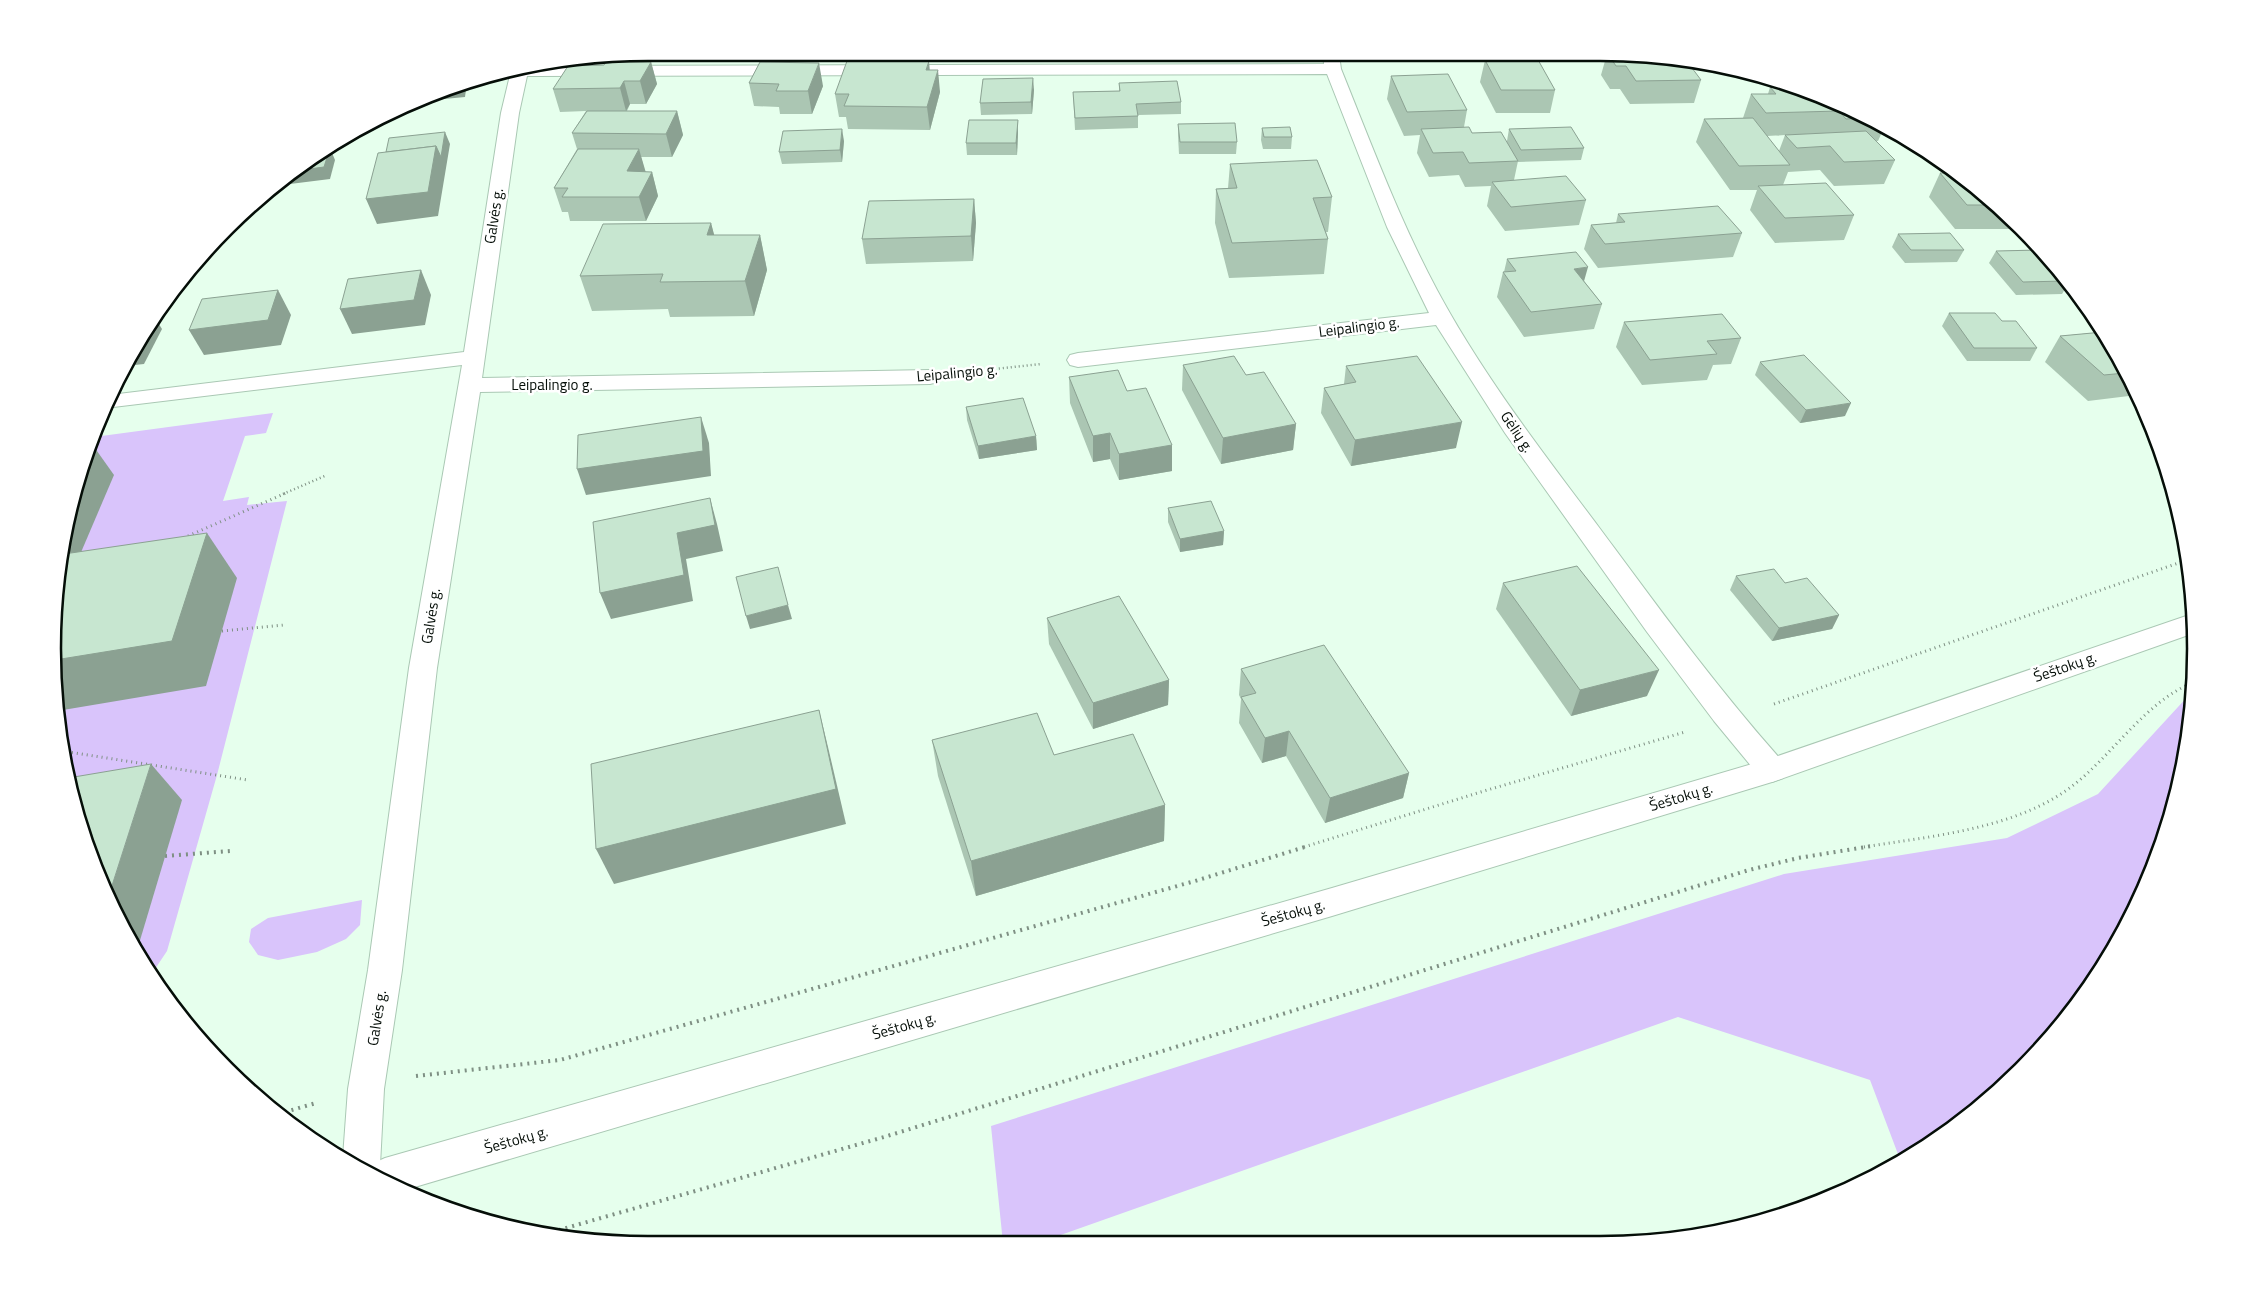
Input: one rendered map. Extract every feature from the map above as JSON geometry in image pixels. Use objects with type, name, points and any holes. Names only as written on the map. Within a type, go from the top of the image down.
[{"type":"street","points":[[552,70],[1332,62]]},
{"type":"street","name":"Gėlių g.","points":[[1332,62],[1395,226],[1442,318],[1520,437],[1657,627],[1728,720],[1772,770]]},
{"type":"street","name":"Galvės g.","points":[[360,1160],[366,1089],[385,970],[423,668],[474,357],[510,113],[519,76]]},
{"type":"street","name":"Leipalingio g.","points":[[1078,360],[1442,318]]},
{"type":"street","points":[[117,401],[474,357]]},
{"type":"street","name":"Leipalingio g.","points":[[469,385],[564,385],[930,377]]},
{"type":"street","name":"Šeštokų g.","points":[[391,1176],[1332,902],[1772,770],[2186,626]]},
{"type":"path","name":"Leipalingio g.","points":[[930,377],[1078,360]]},
{"type":"path","points":[[183,539],[326,475]]},
{"type":"path","points":[[288,1111],[416,1076],[560,1060],[1195,881],[1484,791],[1728,720],[2180,562]]},
{"type":"path","points":[[222,631],[284,625]]},
{"type":"path","points":[[562,1229],[893,1134],[1749,870],[1798,858],[1976,829],[2035,808],[2071,787],[2164,699],[2185,685]]},
{"type":"path","points":[[71,752],[248,780]]},
{"type":"path","points":[[165,856],[230,851]]},
{"type":"shaded area","points":[[273,413],[266,433],[245,436],[223,501],[249,497],[247,505],[287,501],[217,775],[167,951],[156,968],[122,908],[92,837],[81,800],[66,725],[61,648],[66,572],[81,497],[101,436]]},
{"type":"shaded area","points":[[2184,701],[2182,725],[2175,763],[2156,837],[2126,908],[2088,975],[2041,1036],[2015,1064],[1957,1114],[1926,1137],[1898,1154],[1870,1080],[1678,1017],[1058,1236],[1002,1236],[991,1126],[1784,874],[2007,838],[2098,794]]},
{"type":"shaded area","points":[[362,900],[360,925],[346,939],[317,952],[278,960],[258,955],[249,942],[251,929],[268,918]]},
{"type":"building","points":[[847,61],[929,61],[926,70],[938,70],[927,107],[844,106],[849,94],[835,94]]},
{"type":"building","points":[[1486,61],[1539,61],[1555,90],[1501,90]]},
{"type":"building","points":[[651,62],[640,81],[624,81],[620,88],[553,89],[567,67],[610,63]]},
{"type":"building","points":[[760,62],[819,63],[808,91],[776,91],[779,84],[749,83]]},
{"type":"building","points":[[1613,62],[1676,66],[1693,69],[1701,80],[1636,81],[1626,66],[1616,66]]},
{"type":"building","points":[[1448,74],[1467,110],[1407,112],[1391,76]]},
{"type":"building","points":[[1033,78],[1031,102],[980,103],[983,79]]},
{"type":"building","points":[[1177,81],[1181,102],[1136,104],[1138,116],[1075,118],[1073,92],[1120,91],[1119,83]]},
{"type":"building","points":[[1770,87],[1788,92],[1835,111],[1766,113],[1751,94],[1776,94]]},
{"type":"building","points":[[587,111],[677,111],[666,134],[572,133]]},
{"type":"building","points":[[1753,118],[1790,165],[1739,166],[1704,119]]},
{"type":"building","points":[[969,120],[1018,120],[1016,143],[966,143]]},
{"type":"building","points":[[1235,123],[1237,142],[1180,142],[1178,124]]},
{"type":"building","points":[[1290,127],[1292,137],[1264,137],[1262,128]]},
{"type":"building","points":[[1469,127],[1472,133],[1501,132],[1518,161],[1469,163],[1463,152],[1433,153],[1421,129]]},
{"type":"building","points":[[1571,127],[1584,148],[1521,150],[1509,129]]},
{"type":"building","points":[[842,129],[840,150],[779,152],[783,131]]},
{"type":"building","points":[[1866,131],[1895,160],[1844,162],[1830,146],[1797,148],[1785,135]]},
{"type":"building","points":[[445,132],[441,157],[436,146],[386,152],[389,138]]},
{"type":"building","points":[[436,146],[428,192],[366,199],[378,153]]},
{"type":"building","points":[[578,149],[639,149],[627,171],[652,172],[639,197],[562,197],[568,188],[554,188]]},
{"type":"building","points":[[327,157],[324,167],[310,169]]},
{"type":"building","points":[[1317,160],[1332,197],[1313,198],[1328,239],[1232,243],[1216,189],[1237,188],[1230,164]]},
{"type":"building","points":[[1940,173],[1944,173],[1984,205],[1967,205]]},
{"type":"building","points":[[1566,176],[1586,200],[1511,207],[1492,182]]},
{"type":"building","points":[[1826,183],[1854,215],[1785,218],[1758,186]]},
{"type":"building","points":[[974,199],[971,236],[862,239],[869,201]]},
{"type":"building","points":[[1718,206],[1742,233],[1605,244],[1591,225],[1625,222],[1618,214]]},
{"type":"building","points":[[711,223],[707,235],[760,235],[745,281],[660,282],[663,274],[580,276],[603,224]]},
{"type":"building","points":[[1950,233],[1964,250],[1911,250],[1898,234]]},
{"type":"building","points":[[2031,250],[2057,281],[2023,282],[1996,251]]},
{"type":"building","points":[[1576,252],[1588,267],[1574,269],[1602,304],[1531,312],[1503,272],[1516,271],[1507,259]]},
{"type":"building","points":[[421,270],[414,300],[340,309],[348,279]]},
{"type":"building","points":[[278,290],[268,320],[189,330],[202,299]]},
{"type":"building","points":[[1949,313],[1995,313],[2002,321],[2016,321],[2037,348],[1974,348]]},
{"type":"building","points":[[1722,314],[1741,338],[1707,341],[1717,354],[1650,360],[1624,322]]},
{"type":"building","points":[[2095,333],[2118,374],[2104,375],[2060,336]]},
{"type":"building","points":[[1804,355],[1851,403],[1806,410],[1760,362]]},
{"type":"building","points":[[1234,356],[1246,375],[1264,372],[1296,424],[1223,438],[1183,365]]},
{"type":"building","points":[[1417,356],[1462,422],[1355,440],[1324,388],[1356,382],[1346,366]]},
{"type":"building","points":[[1118,370],[1127,391],[1146,388],[1172,445],[1119,454],[1110,433],[1093,436],[1069,377]]},
{"type":"building","points":[[1023,398],[1036,436],[978,446],[966,407]]},
{"type":"building","points":[[701,417],[703,451],[577,469],[578,435]]},
{"type":"building","points":[[710,498],[715,525],[677,533],[684,575],[600,593],[593,522]]},
{"type":"building","points":[[1211,501],[1224,531],[1180,539],[1168,508]]},
{"type":"building","points":[[207,533],[172,641],[62,659],[63,610],[69,553]]},
{"type":"building","points":[[1577,566],[1659,670],[1580,690],[1503,583]]},
{"type":"building","points":[[778,567],[788,605],[746,616],[736,577]]},
{"type":"building","points":[[1774,569],[1785,583],[1807,578],[1839,615],[1779,628],[1736,576]]},
{"type":"building","points":[[1119,596],[1169,680],[1093,703],[1047,618]]},
{"type":"building","points":[[1324,645],[1409,773],[1330,798],[1289,731],[1265,738],[1241,697],[1256,693],[1241,669]]},
{"type":"building","points":[[819,710],[836,789],[596,849],[591,764]]},
{"type":"building","points":[[1037,713],[1054,755],[1133,734],[1165,805],[971,861],[932,740]]},
{"type":"building","points":[[151,764],[112,886],[92,837],[76,777]]}]
